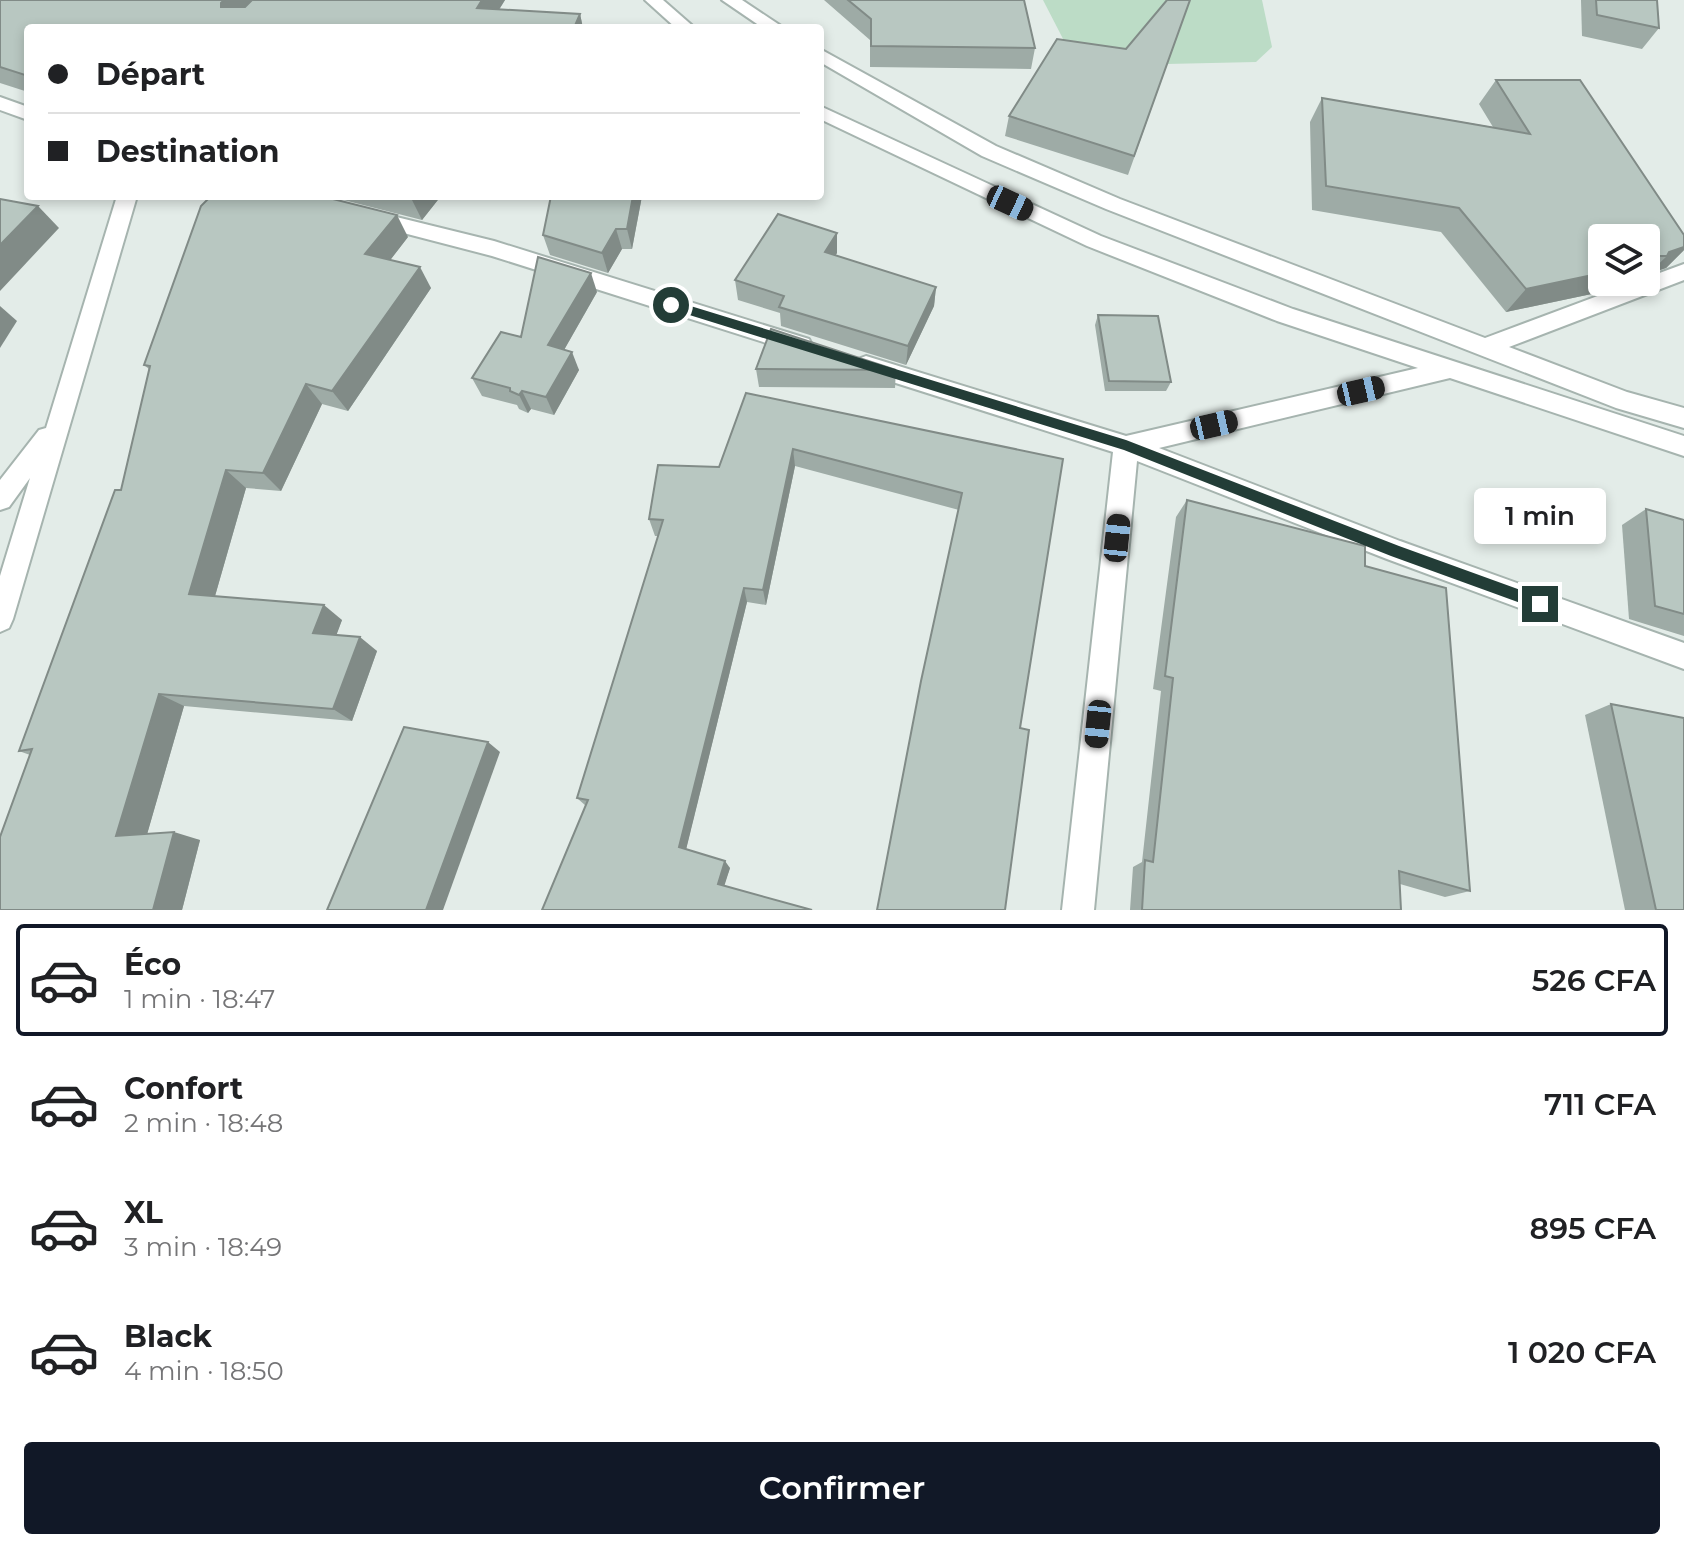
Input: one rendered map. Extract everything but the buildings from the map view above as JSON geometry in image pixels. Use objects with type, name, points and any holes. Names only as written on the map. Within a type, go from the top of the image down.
[{"type":"street","points":[[653,0],[681,24]]},
{"type":"street","points":[[730,0],[769,24]]},
{"type":"street","points":[[824,57],[989,151],[1113,204],[1624,401],[1684,418]]},
{"type":"street","points":[[0,103],[24,112]]},
{"type":"street","points":[[824,114],[1094,241],[1285,315],[1684,446]]},
{"type":"street","points":[[0,619],[126,200]]},
{"type":"street","points":[[347,211],[494,249],[819,351]]},
{"type":"street","points":[[1486,347],[1684,272]]},
{"type":"street","points":[[848,360],[1126,446],[1396,551],[1684,656]]},
{"type":"street","points":[[1126,446],[1448,370]]},
{"type":"street","points":[[0,499],[56,426]]},
{"type":"street","points":[[1078,910],[1126,446]]},
{"type":"green space","points":[[1043,0],[1262,0],[1272,47],[1256,62],[1077,66]]},
{"type":"route","points":[[671,305],[1126,446],[1540,604]]}]
